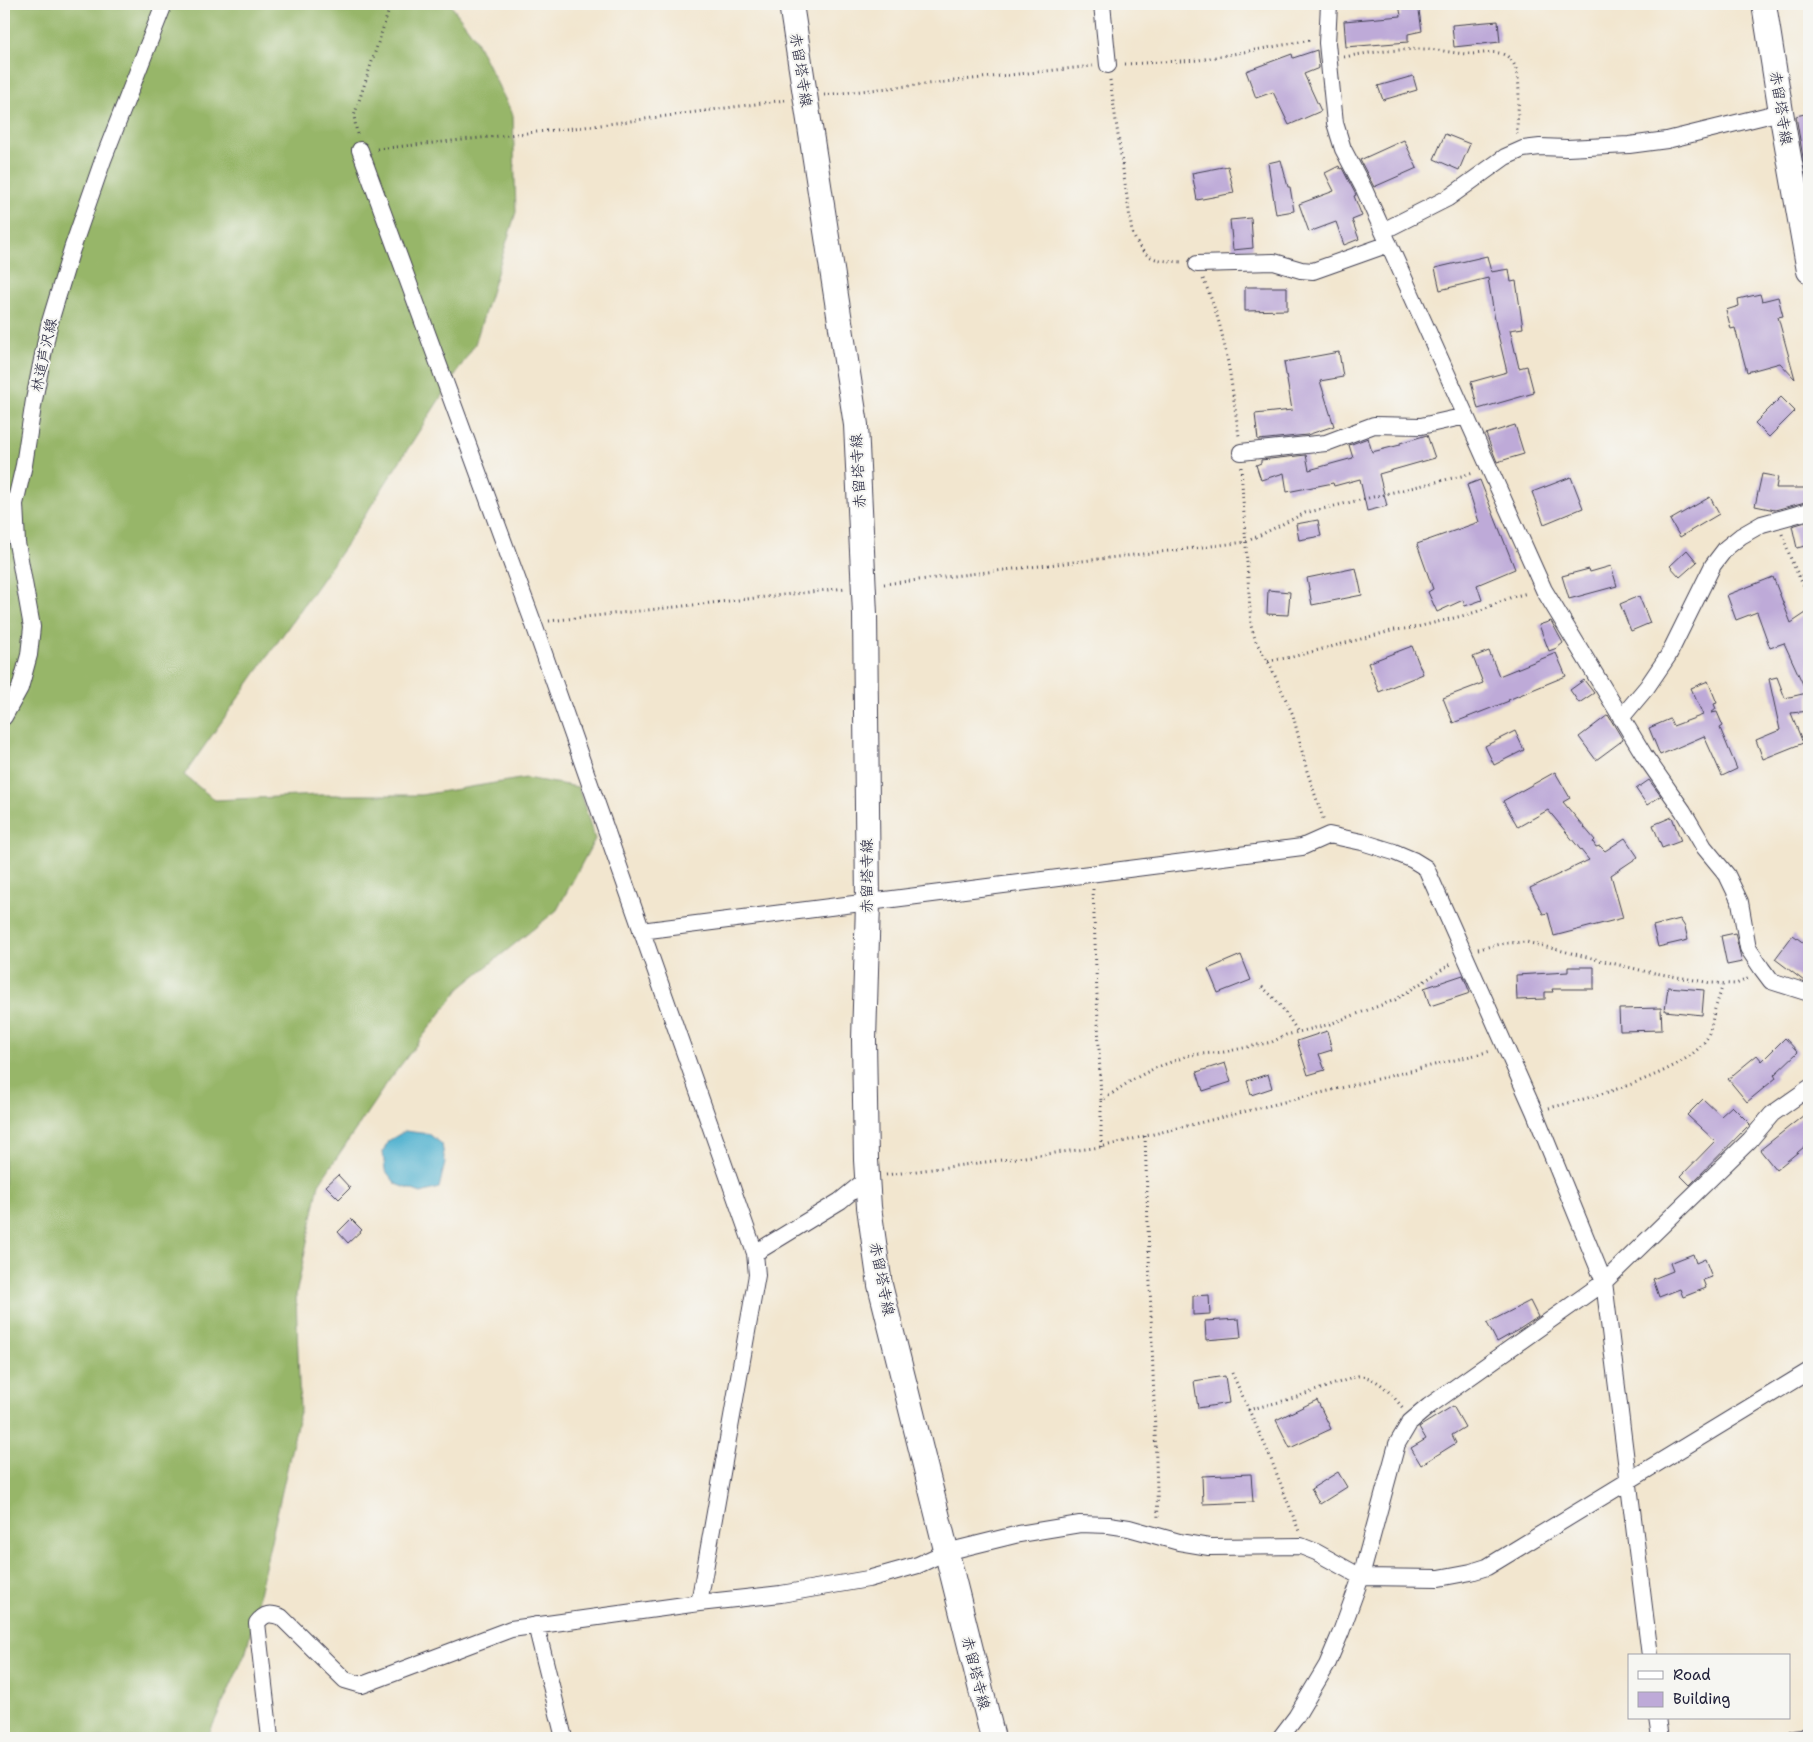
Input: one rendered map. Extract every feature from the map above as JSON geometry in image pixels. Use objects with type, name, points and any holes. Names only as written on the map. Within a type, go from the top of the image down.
[{"type":"main road","name":"赤留塔寺線","points":[[791,4],[856,425],[863,586],[866,614],[868,903],[864,1040],[866,1160],[869,1206],[880,1284],[993,1738]]},
{"type":"main road","name":"赤留塔寺線","points":[[1764,4],[1809,271]]},
{"type":"street","name":"林道芦沢線","points":[[4,717],[20,688],[29,655],[32,627],[17,543],[15,504],[24,465],[34,400],[49,325],[75,240],[164,4]]},
{"type":"street","points":[[1102,4],[1108,65]]},
{"type":"street","points":[[1329,4],[1328,51],[1336,123],[1343,149],[1364,189],[1544,590],[1644,755],[1683,811],[1704,848],[1727,875],[1740,902],[1748,948],[1771,981],[1809,993]]},
{"type":"street","points":[[1197,264],[1274,262],[1301,270],[1314,271],[1386,238],[1448,198],[1504,157],[1519,151],[1540,147],[1566,148],[1667,140],[1781,112]]},
{"type":"street","points":[[360,150],[533,622],[754,1253],[757,1275],[699,1603]]},
{"type":"street","points":[[1240,452],[1326,443],[1374,425],[1421,426],[1466,416]]},
{"type":"street","points":[[1621,718],[1647,687],[1668,656],[1713,565],[1726,548],[1741,536],[1762,524],[1809,511]]},
{"type":"street","points":[[642,931],[1302,847],[1328,835],[1362,842],[1394,852],[1426,868],[1534,1111],[1604,1282],[1630,1480],[1650,1654]]},
{"type":"street","points":[[1280,1738],[1296,1717],[1327,1665],[1341,1632],[1361,1577],[1397,1444],[1410,1422],[1604,1282],[1750,1140],[1772,1114],[1809,1088]]},
{"type":"street","points":[[754,1253],[840,1201],[868,1178]]},
{"type":"street","points":[[270,1738],[257,1622],[263,1615],[272,1613],[281,1616],[346,1680],[362,1684],[512,1629],[699,1603],[781,1594],[868,1579],[918,1565],[946,1552],[1019,1534],[1080,1524],[1109,1525],[1179,1542],[1209,1547],[1301,1546],[1316,1552],[1361,1577],[1439,1578],[1479,1570],[1503,1558],[1809,1371]]},
{"type":"street","points":[[536,1625],[564,1738]]},
{"type":"street","points":[[1657,1720],[1660,1738]]},
{"type":"street","points":[[1794,1738],[1809,1736]]},
{"type":"path","points":[[391,4],[354,116],[360,150],[592,126],[805,97],[1108,65],[1199,60],[1310,40],[1328,51],[1366,53],[1426,49],[1470,54],[1483,52],[1498,53],[1508,57],[1520,81],[1517,128],[1519,151]]},
{"type":"path","points":[[1108,65],[1132,232],[1138,247],[1148,257],[1197,264],[1212,299],[1228,357],[1240,452],[1251,626],[1256,642],[1268,661],[1293,715],[1307,771],[1328,835]]},
{"type":"path","points":[[533,622],[1246,542],[1305,513],[1490,469]]},
{"type":"path","points":[[1776,519],[1792,562],[1809,597]]},
{"type":"path","points":[[1268,661],[1292,657],[1395,630],[1412,628],[1462,616],[1512,597],[1544,590]]},
{"type":"path","points":[[1092,874],[1101,1147]]},
{"type":"path","points":[[1101,1102],[1132,1080],[1177,1059],[1190,1055],[1258,1046],[1298,1032],[1327,1025],[1395,1000],[1465,954],[1483,947],[1526,942],[1644,971],[1712,983],[1736,984],[1746,980],[1762,969]]},
{"type":"path","points":[[1534,1111],[1627,1086],[1648,1078],[1689,1056],[1706,1039],[1712,1028],[1723,983]]},
{"type":"path","points":[[1262,986],[1278,1002],[1298,1032]]},
{"type":"path","points":[[868,1178],[1101,1147],[1506,1047]]},
{"type":"path","points":[[1145,1136],[1159,1536]]},
{"type":"path","points":[[1232,1373],[1269,1454],[1302,1538],[1316,1552]]},
{"type":"path","points":[[1248,1410],[1294,1398],[1358,1376],[1366,1376],[1385,1388],[1414,1419]]},
{"type":"green space","points":[[4,4],[450,4],[473,35],[513,115],[516,212],[475,344],[344,548],[184,775],[215,800],[319,795],[421,795],[526,778],[578,787],[595,839],[557,910],[460,988],[387,1083],[319,1184],[296,1295],[300,1411],[246,1652],[207,1738],[4,1738]]},
{"type":"water","points":[[405,1131],[429,1134],[442,1144],[445,1163],[439,1188],[421,1193],[396,1184],[385,1170],[383,1152],[388,1141]]},
{"type":"building","points":[[1399,4],[1418,4],[1422,31],[1408,34],[1408,42],[1346,47],[1344,21],[1401,16]]},
{"type":"building","points":[[1498,21],[1500,42],[1454,47],[1452,25]]},
{"type":"building","points":[[1317,50],[1319,68],[1304,74],[1321,111],[1289,125],[1273,92],[1256,98],[1246,71],[1292,54],[1293,58]]},
{"type":"building","points":[[1413,76],[1417,90],[1383,100],[1378,86]]},
{"type":"building","points":[[1809,113],[1809,175],[1806,175],[1796,116]]},
{"type":"building","points":[[1445,134],[1470,144],[1459,170],[1434,159]]},
{"type":"building","points":[[1404,140],[1417,168],[1374,187],[1360,160]]},
{"type":"building","points":[[1281,160],[1288,187],[1290,187],[1294,211],[1276,214],[1268,163]]},
{"type":"building","points":[[1228,166],[1234,193],[1197,200],[1192,173]]},
{"type":"building","points":[[1339,166],[1340,169],[1342,168],[1356,195],[1354,196],[1362,216],[1352,220],[1359,239],[1344,245],[1336,222],[1309,232],[1299,204],[1334,191],[1325,173]]},
{"type":"building","points":[[1251,218],[1253,248],[1233,250],[1230,220]]},
{"type":"building","points":[[1487,256],[1491,272],[1509,269],[1511,282],[1516,281],[1523,328],[1510,330],[1519,368],[1527,366],[1534,393],[1478,409],[1471,382],[1507,372],[1496,326],[1488,278],[1440,290],[1435,268]]},
{"type":"building","points":[[1245,287],[1287,287],[1287,310],[1245,311]]},
{"type":"building","points":[[1760,294],[1762,301],[1778,297],[1783,316],[1778,317],[1795,379],[1780,363],[1747,372],[1735,328],[1731,329],[1726,310],[1739,306],[1738,299]]},
{"type":"building","points":[[1339,352],[1343,377],[1320,381],[1334,426],[1307,435],[1258,440],[1255,414],[1292,410],[1284,362]]},
{"type":"building","points":[[1781,397],[1795,411],[1769,437],[1755,423]]},
{"type":"building","points":[[1515,425],[1524,454],[1497,462],[1486,434]]},
{"type":"building","points":[[1427,435],[1435,458],[1379,474],[1387,506],[1367,511],[1360,479],[1334,486],[1333,483],[1287,492],[1284,473],[1261,480],[1256,465],[1261,463],[1261,460],[1306,455],[1309,470],[1353,458],[1349,445],[1368,438],[1372,452],[1400,445],[1400,443]]},
{"type":"building","points":[[1762,474],[1778,477],[1776,488],[1809,488],[1809,501],[1775,510],[1755,506]]},
{"type":"building","points":[[1571,477],[1583,508],[1544,524],[1532,492]]},
{"type":"building","points":[[1480,480],[1515,569],[1477,585],[1482,600],[1465,606],[1463,600],[1437,612],[1428,592],[1433,589],[1417,544],[1479,522],[1467,485]]},
{"type":"building","points":[[1710,497],[1719,514],[1680,537],[1670,520]]},
{"type":"building","points":[[1318,520],[1321,536],[1299,540],[1296,524]]},
{"type":"building","points":[[1809,521],[1809,545],[1797,548],[1792,526]]},
{"type":"building","points":[[1687,550],[1697,562],[1680,577],[1670,566]]},
{"type":"building","points":[[1611,566],[1617,586],[1569,599],[1562,576],[1589,569],[1590,572]]},
{"type":"building","points":[[1356,568],[1362,595],[1312,605],[1307,578]]},
{"type":"building","points":[[1773,577],[1791,623],[1809,611],[1809,711],[1791,713],[1803,743],[1763,759],[1756,740],[1780,730],[1769,679],[1777,677],[1785,698],[1807,693],[1784,643],[1770,648],[1757,612],[1736,620],[1727,595]]},
{"type":"building","points":[[1268,590],[1290,592],[1288,615],[1267,614]]},
{"type":"building","points":[[1639,596],[1650,623],[1631,631],[1620,604]]},
{"type":"building","points":[[1551,621],[1563,643],[1549,651],[1539,625]]},
{"type":"building","points":[[1412,646],[1423,674],[1379,692],[1368,663]]},
{"type":"building","points":[[1489,651],[1499,676],[1556,653],[1566,676],[1453,723],[1443,698],[1483,683],[1473,657]]},
{"type":"building","points":[[1584,680],[1594,693],[1579,703],[1570,690]]},
{"type":"building","points":[[1708,681],[1717,703],[1714,704],[1716,709],[1711,713],[1717,712],[1723,726],[1720,728],[1737,769],[1722,776],[1704,736],[1660,755],[1649,728],[1670,719],[1673,726],[1703,715],[1691,688]]},
{"type":"building","points":[[1608,715],[1623,740],[1596,760],[1579,737]]},
{"type":"building","points":[[1515,731],[1524,750],[1494,765],[1485,746]]},
{"type":"building","points":[[1555,772],[1570,798],[1563,802],[1595,840],[1593,842],[1596,847],[1600,846],[1605,851],[1625,838],[1638,857],[1611,875],[1623,918],[1554,936],[1548,913],[1543,914],[1530,888],[1589,860],[1548,810],[1518,827],[1503,801]]},
{"type":"building","points":[[1649,780],[1661,796],[1647,805],[1636,789]]},
{"type":"building","points":[[1672,817],[1681,841],[1662,848],[1653,825]]},
{"type":"building","points":[[1680,919],[1685,927],[1688,940],[1658,947],[1653,926]]},
{"type":"building","points":[[1735,933],[1742,962],[1727,965],[1721,936]]},
{"type":"building","points":[[1793,935],[1809,947],[1809,983],[1775,959]]},
{"type":"building","points":[[1241,955],[1251,980],[1218,993],[1208,969]]},
{"type":"building","points":[[1568,967],[1594,967],[1594,989],[1552,989],[1553,992],[1545,992],[1545,999],[1517,1000],[1516,975],[1568,972]]},
{"type":"building","points":[[1463,975],[1470,993],[1430,1006],[1424,988]]},
{"type":"building","points":[[1668,987],[1704,990],[1702,1015],[1665,1011]]},
{"type":"building","points":[[1661,1008],[1662,1030],[1620,1031],[1619,1009]]},
{"type":"building","points":[[1327,1031],[1332,1050],[1319,1054],[1325,1070],[1308,1075],[1297,1041]]},
{"type":"building","points":[[1785,1038],[1798,1052],[1774,1075],[1776,1078],[1747,1102],[1728,1079],[1757,1055],[1762,1061]]},
{"type":"building","points":[[1225,1063],[1231,1082],[1203,1091],[1197,1072]]},
{"type":"building","points":[[1268,1074],[1272,1088],[1251,1095],[1247,1081]]},
{"type":"building","points":[[1703,1099],[1721,1116],[1732,1106],[1750,1124],[1690,1185],[1681,1176],[1715,1141],[1687,1115]]},
{"type":"building","points":[[1809,1111],[1809,1143],[1776,1170],[1760,1150]]},
{"type":"building","points":[[338,1175],[350,1188],[339,1199],[326,1186]]},
{"type":"building","points":[[351,1219],[362,1230],[348,1243],[338,1232]]},
{"type":"building","points":[[1693,1254],[1696,1263],[1705,1259],[1712,1277],[1703,1280],[1706,1288],[1683,1297],[1680,1289],[1659,1297],[1653,1279],[1673,1271],[1670,1263]]},
{"type":"building","points":[[1209,1295],[1210,1314],[1193,1315],[1193,1296]]},
{"type":"building","points":[[1530,1301],[1538,1317],[1497,1342],[1487,1323]]},
{"type":"building","points":[[1239,1319],[1241,1337],[1206,1340],[1205,1321]]},
{"type":"building","points":[[1225,1376],[1229,1403],[1198,1408],[1194,1381]]},
{"type":"building","points":[[1317,1400],[1331,1429],[1290,1448],[1276,1420]]},
{"type":"building","points":[[1453,1406],[1465,1427],[1452,1435],[1456,1443],[1421,1465],[1411,1448],[1426,1439],[1419,1427]]},
{"type":"building","points":[[1338,1472],[1347,1487],[1320,1504],[1311,1489]]},
{"type":"building","points":[[1251,1474],[1253,1502],[1203,1504],[1202,1476]]}]
